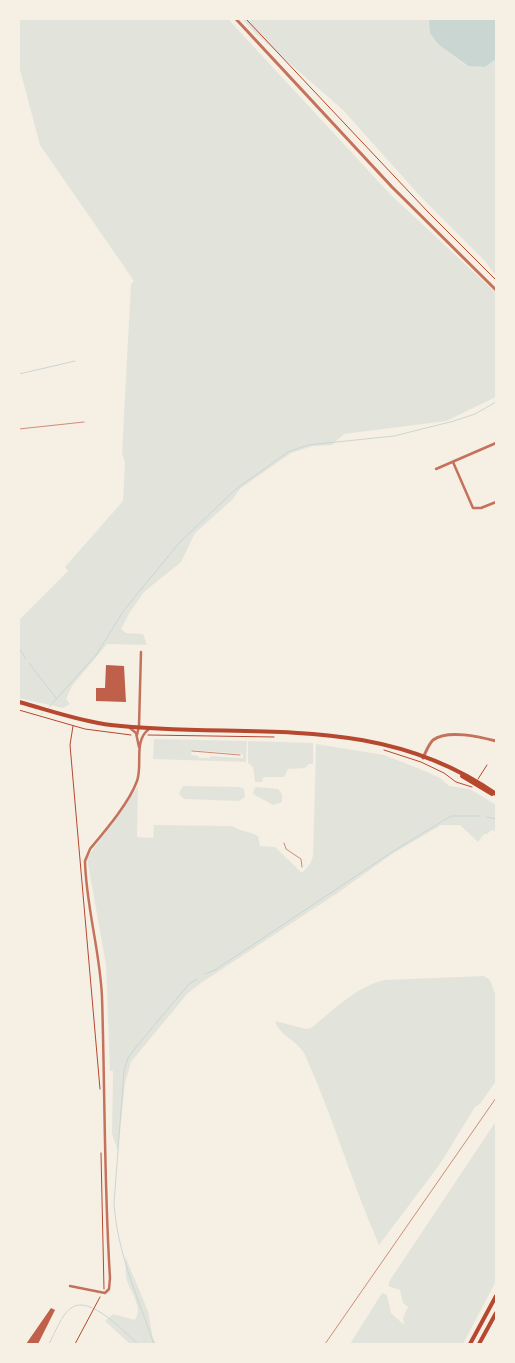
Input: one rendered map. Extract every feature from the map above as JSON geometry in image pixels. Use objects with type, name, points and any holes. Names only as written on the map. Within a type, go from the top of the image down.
[{"type":"main road","points":[[19,702],[91,722],[126,726],[327,734],[381,744],[449,769],[496,795]]},
{"type":"main road","points":[[470,1344],[496,1296]]},
{"type":"main road","points":[[479,1344],[496,1313]]},
{"type":"street","points":[[236,19],[392,187],[496,290]]},
{"type":"street","points":[[436,469],[496,443]]},
{"type":"street","points":[[452,462],[473,508],[481,508],[496,502]]},
{"type":"street","points":[[70,1286],[103,1293],[108,1290],[110,1278],[106,1205],[102,995],[85,861],[90,849],[137,781],[141,652]]},
{"type":"street","points":[[126,726],[134,730],[137,735]]},
{"type":"street","points":[[139,726],[143,736]]},
{"type":"street","points":[[139,751],[143,736],[153,727]]},
{"type":"street","points":[[423,758],[431,742],[444,736],[496,741]]},
{"type":"path","points":[[246,19],[428,212],[496,280]]},
{"type":"path","points":[[19,710],[73,726],[137,735]]},
{"type":"path","points":[[73,726],[70,745],[100,1090]]},
{"type":"path","points":[[143,736],[282,736]]},
{"type":"path","points":[[376,748],[421,762],[442,771],[456,782],[475,785],[486,765]]},
{"type":"path","points":[[75,1344],[87,1326],[90,1313],[103,1293],[101,1153]]},
{"type":"shaded area","points":[[19,19],[228,19],[390,194],[496,293],[496,397],[446,421],[344,434],[332,445],[313,446],[291,453],[241,488],[232,500],[195,533],[181,562],[144,592],[130,612],[121,629],[126,633],[143,634],[147,645],[107,644],[72,686],[66,699],[70,704],[63,708],[19,698],[19,620],[68,571],[65,567],[123,501],[125,462],[122,453],[131,284],[134,281],[40,145],[19,66]]},
{"type":"shaded area","points":[[242,19],[429,19],[439,45],[467,66],[485,67],[496,59],[496,276],[485,261],[421,197],[342,109],[256,34]]},
{"type":"shaded area","points":[[429,19],[496,19],[496,59],[485,67],[468,66],[439,45],[430,33]]},
{"type":"shaded area","points":[[154,739],[247,741],[246,762],[153,759]],"holes":[[[192,750],[243,754],[243,758],[211,756],[209,758],[199,758],[198,756],[191,755]]]},
{"type":"shaded area","points":[[248,741],[313,743],[313,764],[309,764],[305,768],[288,769],[284,777],[263,777],[262,782],[255,782],[253,767],[248,763]]},
{"type":"shaded area","points":[[316,744],[384,755],[440,778],[449,786],[470,789],[496,805],[496,832],[492,830],[484,834],[478,842],[460,825],[441,825],[392,854],[187,994],[131,1062],[125,1083],[118,1151],[112,1134],[113,1071],[110,1071],[106,965],[87,858],[138,786],[137,837],[153,838],[154,825],[233,826],[258,836],[260,846],[275,847],[302,873],[310,864],[313,856]]},
{"type":"shaded area","points":[[183,786],[239,787],[244,789],[245,797],[239,801],[184,799],[179,794]]},
{"type":"shaded area","points":[[256,787],[278,789],[282,794],[282,802],[273,805],[253,794]]},
{"type":"shaded area","points":[[484,976],[490,980],[496,997],[496,1081],[480,1104],[475,1107],[440,1164],[379,1245],[325,1102],[305,1055],[281,1031],[275,1021],[306,1029],[311,1028],[363,988],[384,980]]},
{"type":"shaded area","points":[[496,1121],[496,1281],[463,1344],[350,1344],[382,1293],[387,1295],[391,1313],[404,1325],[403,1318],[408,1307],[403,1303],[400,1290],[388,1286],[390,1280]]},
{"type":"shaded area","points":[[125,1256],[148,1311],[153,1339],[157,1344],[130,1344],[105,1321],[113,1314],[135,1320],[137,1315],[137,1304],[126,1277]]},
{"type":"building","points":[[106,665],[124,666],[126,702],[96,701],[96,688],[105,688]]},
{"type":"building","points":[[51,1308],[55,1310],[38,1344],[26,1344]]},
{"type":"waterway","points":[[19,374],[75,361]]},
{"type":"waterway","points":[[49,707],[96,655],[124,610],[180,542],[236,489],[288,452],[308,445],[394,436],[454,421],[475,414],[496,402]]},
{"type":"waterway","points":[[19,648],[26,659]]},
{"type":"waterway","points":[[29,663],[56,698]]},
{"type":"waterway","points":[[205,974],[215,970],[392,852],[451,816],[480,816]]},
{"type":"waterway","points":[[487,817],[496,819]]},
{"type":"waterway","points":[[154,1344],[129,1275],[119,1239],[114,1203],[124,1071],[128,1058],[136,1047],[189,984],[197,979]]},
{"type":"waterway","points":[[49,1344],[67,1311],[79,1305],[97,1310],[138,1344]]},
{"type":"railway","points":[[19,429],[84,422]]},
{"type":"railway","points":[[192,751],[240,755]]},
{"type":"railway","points":[[284,843],[286,849],[301,859],[302,867]]},
{"type":"railway","points":[[325,1344],[496,1098]]}]
